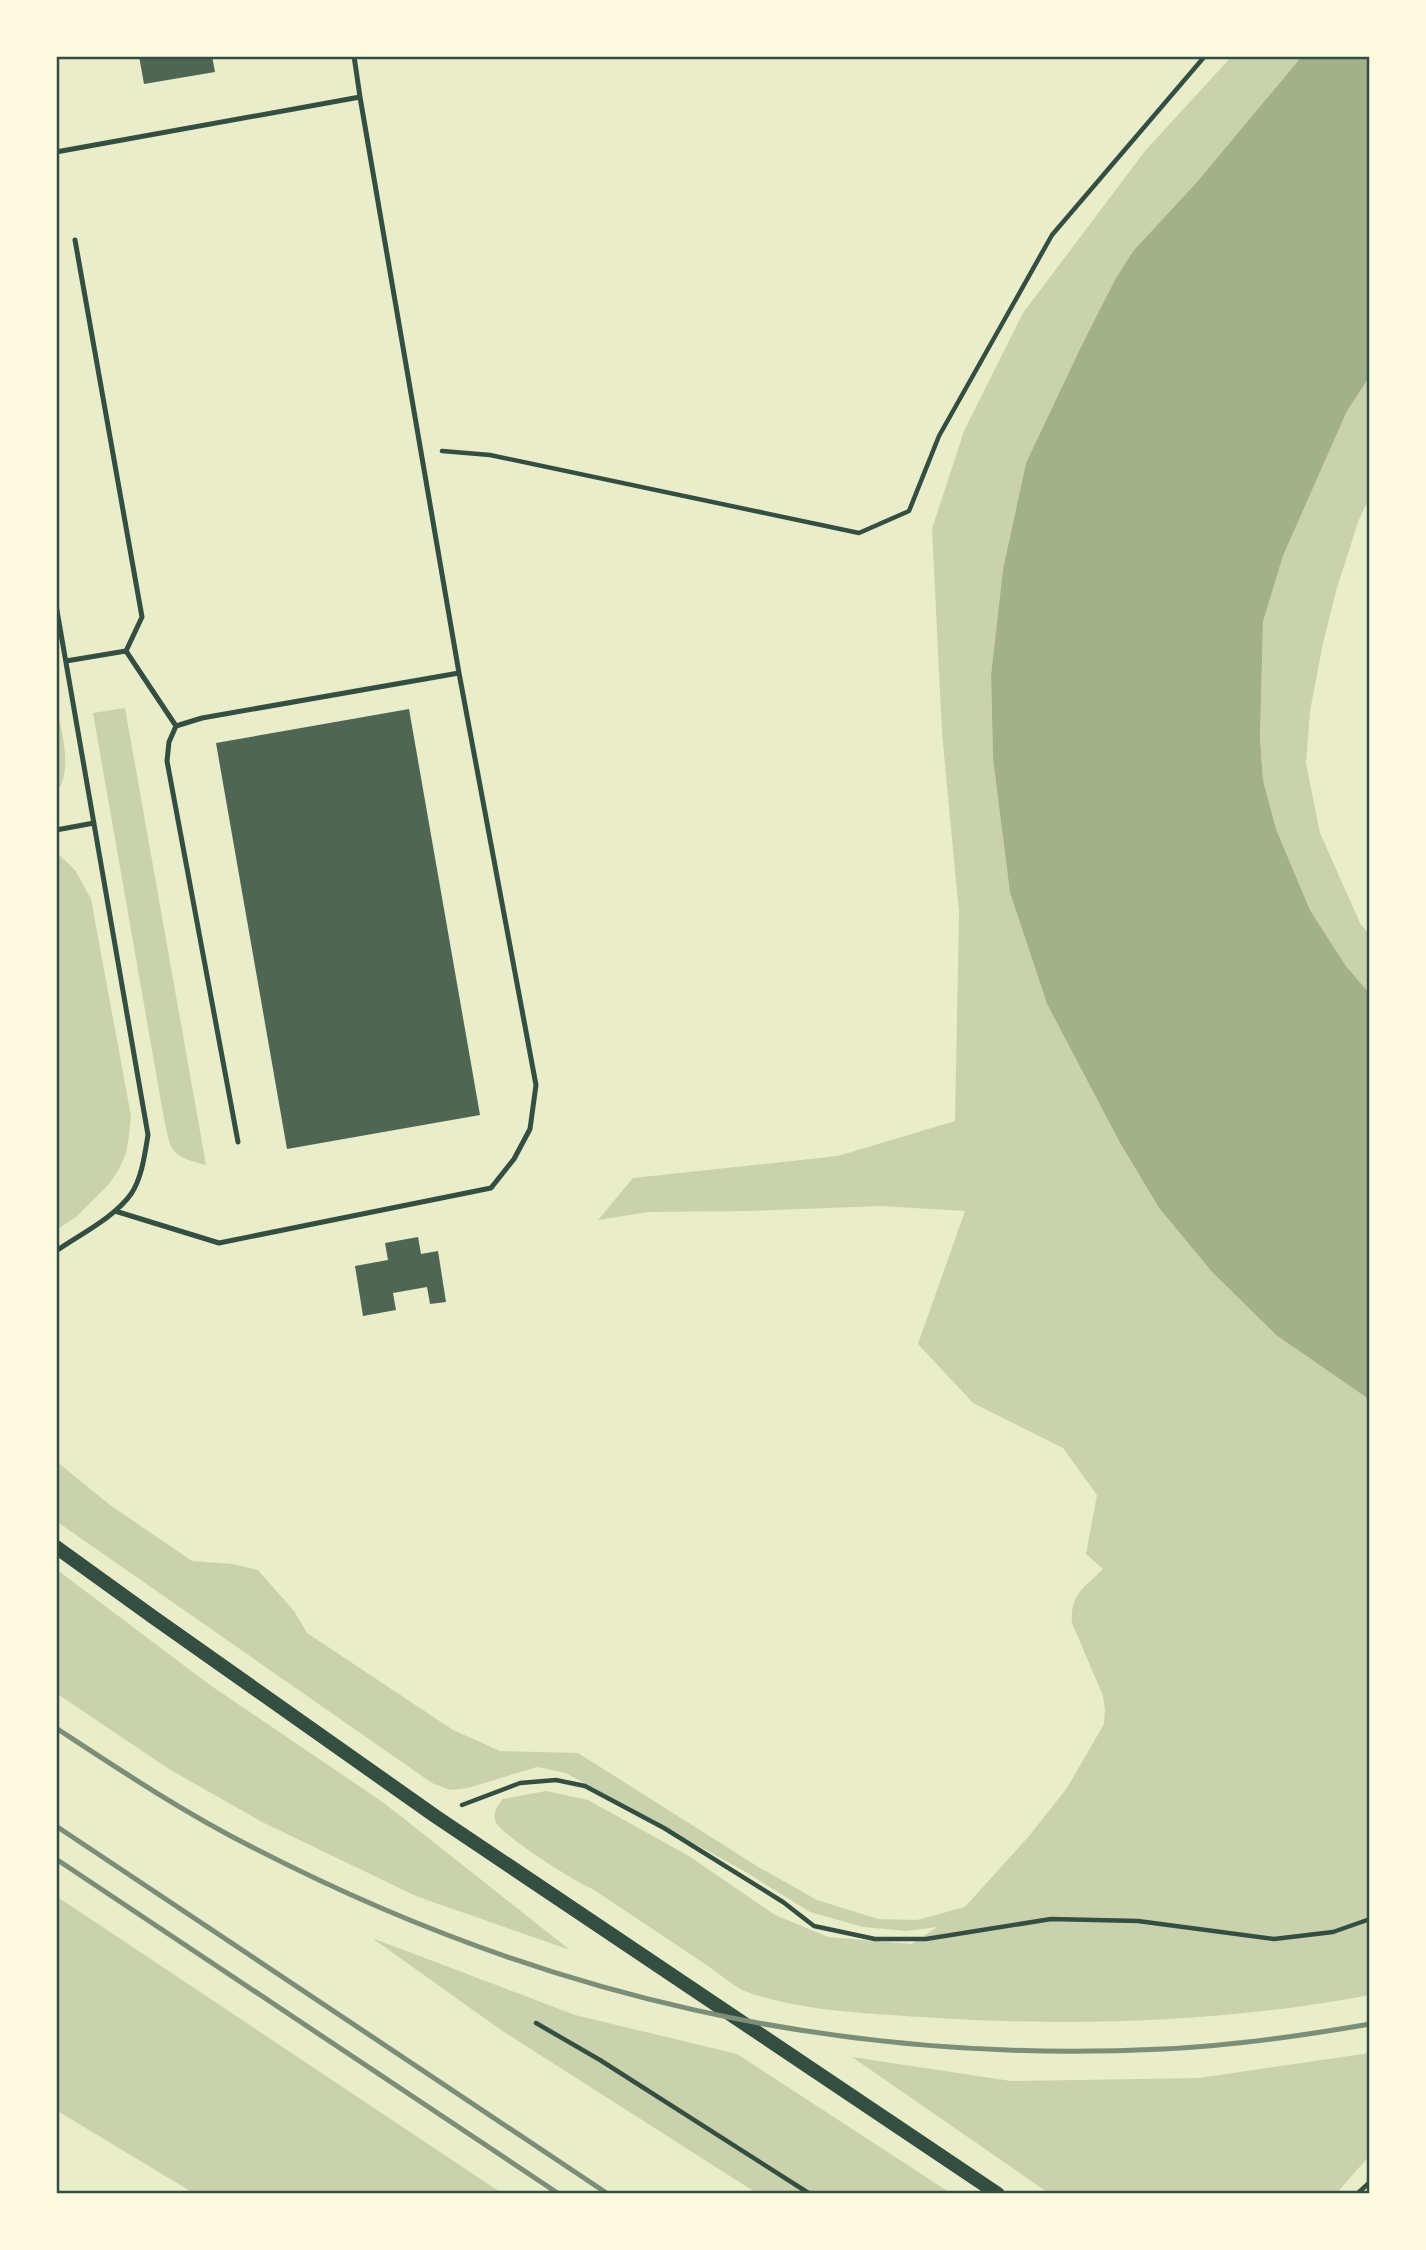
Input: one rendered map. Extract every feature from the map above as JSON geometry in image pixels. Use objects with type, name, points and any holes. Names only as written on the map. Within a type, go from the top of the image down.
[{"type":"main road","points":[[56,1547],[435,1815],[998,2194]]},
{"type":"lane","points":[[115,1211],[219,1243],[491,1188],[514,1159],[530,1129],[536,1085],[459,673],[354,56]]},
{"type":"lane","points":[[56,152],[360,97]]},
{"type":"lane","points":[[75,240],[142,617],[126,651]]},
{"type":"lane","points":[[56,604],[148,1135],[146,1151],[131,1194],[115,1211],[56,1251]]},
{"type":"lane","points":[[66,661],[126,651]]},
{"type":"lane","points":[[126,651],[176,726]]},
{"type":"lane","points":[[238,1142],[167,761],[169,741],[176,726],[212,716],[459,673]]},
{"type":"lane","points":[[56,830],[94,823]]},
{"type":"path","points":[[420,448],[490,455],[859,533],[909,511],[939,436],[1052,235],[1205,56]]},
{"type":"path","points":[[435,1815],[520,1783],[556,1780],[585,1786],[675,1835],[783,1902],[814,1926],[875,1939],[926,1939],[1051,1919],[1138,1921],[1274,1939],[1333,1932],[1370,1919]]},
{"type":"path","points":[[536,2023],[600,2060],[810,2194]]},
{"type":"path","points":[[1357,2194],[1370,2182]]},
{"type":"shaded area","points":[[1232,56],[1302,56],[1197,182],[1134,250],[1026,463],[1003,569],[991,675],[993,759],[1010,893],[1047,1004],[1120,1143],[1159,1208],[1212,1272],[1276,1335],[1370,1400],[1370,1995],[1259,2012],[1091,2022],[978,2020],[878,2014],[792,2004],[738,1988],[591,1888],[526,1848],[502,1830],[495,1821],[495,1814],[503,1799],[546,1791],[588,1800],[689,1856],[775,1915],[828,1937],[912,1944],[937,1927],[906,1931],[863,1927],[810,1912],[744,1871],[566,1773],[537,1767],[468,1788],[450,1790],[432,1783],[56,1521],[56,1461],[110,1505],[192,1561],[233,1564],[258,1570],[294,1611],[307,1633],[453,1730],[500,1751],[578,1753],[760,1868],[817,1900],[878,1919],[917,1920],[965,1907],[1029,1836],[1067,1788],[1104,1724],[1103,1696],[1072,1623],[1076,1598],[1103,1569],[1086,1554],[1097,1495],[1063,1448],[973,1403],[918,1344],[965,1211],[880,1206],[648,1212],[598,1220],[633,1178],[838,1156],[955,1121],[959,912],[942,733],[932,529],[964,431],[1023,313],[1145,151]]},
{"type":"shaded area","points":[[1302,56],[1370,56],[1370,376],[1347,411],[1283,556],[1263,622],[1260,738],[1263,780],[1276,829],[1310,910],[1346,966],[1370,994],[1370,1400],[1276,1335],[1212,1272],[1159,1208],[1120,1143],[1047,1004],[1010,893],[993,759],[991,675],[1003,569],[1026,463],[1082,345],[1116,278],[1134,250],[1197,182]]},
{"type":"shaded area","points":[[1370,376],[1370,496],[1358,522],[1323,643],[1310,711],[1306,763],[1320,833],[1360,923],[1370,936],[1370,994],[1346,966],[1310,910],[1276,829],[1263,780],[1260,738],[1263,622],[1283,556],[1347,411]]},
{"type":"shaded area","points":[[56,704],[65,762],[61,784],[56,793]]},
{"type":"shaded area","points":[[125,708],[206,1165],[177,1154],[170,1143],[163,1113],[93,713]]},
{"type":"shaded area","points":[[56,852],[75,870],[91,899],[131,1116],[126,1153],[119,1169],[109,1184],[76,1217],[56,1230]]},
{"type":"shaded area","points":[[56,1569],[210,1685],[384,1803],[570,1950],[416,1896],[262,1822],[169,1769],[56,1693]]},
{"type":"shaded area","points":[[56,1896],[503,2194],[195,2194],[56,2110]]},
{"type":"shaded area","points":[[372,1938],[575,2015],[737,2054],[952,2194],[758,2194],[501,2030]]},
{"type":"shaded area","points":[[1370,2053],[1370,2155],[1336,2194],[1050,2194],[852,2057],[1011,2081],[1199,2078]]},
{"type":"building","points":[[139,56],[212,56],[215,72],[144,84]]},
{"type":"building","points":[[409,709],[480,1115],[287,1149],[216,743]]},
{"type":"building","points":[[418,1237],[421,1254],[438,1251],[446,1302],[430,1304],[427,1287],[393,1293],[396,1310],[363,1316],[355,1266],[388,1260],[385,1243]]},
{"type":"railway","points":[[56,1728],[201,1820],[361,1899],[470,1944],[581,1981],[694,2010],[808,2031],[924,2045],[1043,2051],[1215,2046],[1370,2024]]},
{"type":"railway","points":[[56,1826],[608,2194]]},
{"type":"railway","points":[[56,1859],[559,2194]]}]
